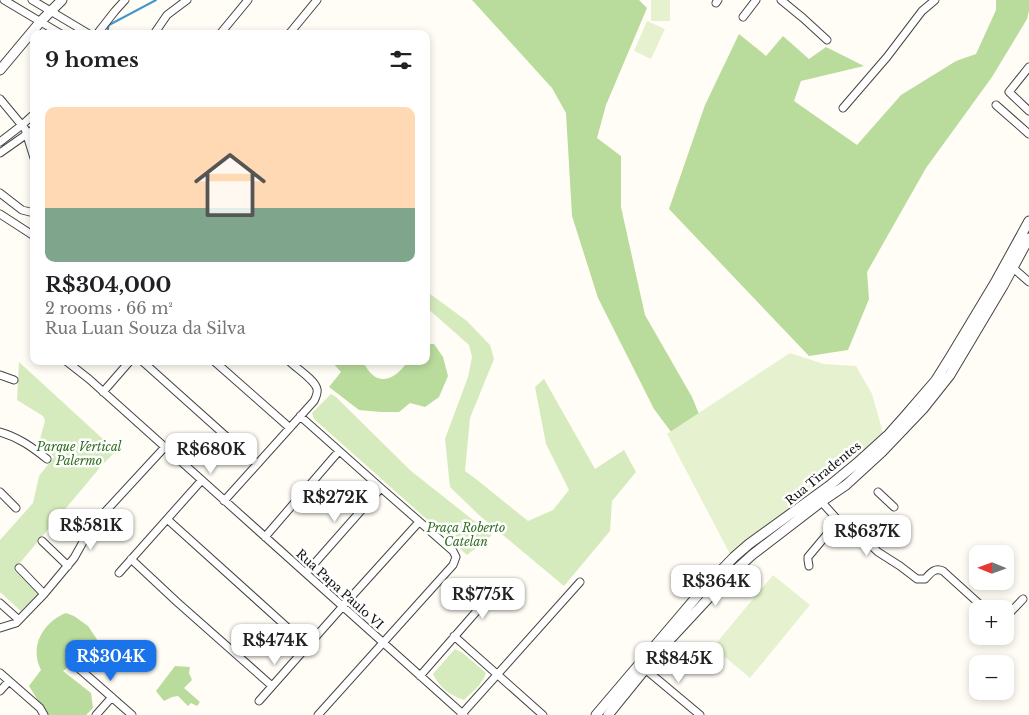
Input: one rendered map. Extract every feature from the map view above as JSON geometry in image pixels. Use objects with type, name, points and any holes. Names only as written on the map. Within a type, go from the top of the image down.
[{"type":"street","points":[[4,0],[55,30]]},
{"type":"street","points":[[32,0],[82,30]]},
{"type":"street","points":[[33,30],[62,0]]},
{"type":"street","points":[[100,30],[125,0]]},
{"type":"street","points":[[157,30],[168,15],[187,0]]},
{"type":"street","points":[[223,30],[248,0]]},
{"type":"street","points":[[292,30],[317,0]]},
{"type":"street","points":[[743,17],[756,0]]},
{"type":"street","points":[[781,0],[827,40]]},
{"type":"street","points":[[842,108],[887,57],[922,11],[935,0]]},
{"type":"street","points":[[0,70],[30,34]]},
{"type":"street","points":[[1028,70],[1009,92],[1029,111]]},
{"type":"street","points":[[0,99],[22,125],[30,144]]},
{"type":"street","points":[[996,105],[1029,134]]},
{"type":"street","points":[[30,118],[0,141],[3,151],[30,132]]},
{"type":"street","points":[[0,192],[22,210],[30,212]]},
{"type":"street","points":[[0,214],[30,233]]},
{"type":"street","name":"Rua Tiradentes","points":[[596,715],[694,606],[819,499],[857,463],[889,439],[936,380],[999,283],[1029,221]]},
{"type":"street","name":"Rua Tiradentes","points":[[1009,265],[1029,238]]},
{"type":"street","points":[[1009,265],[1029,282]]},
{"type":"street","name":"Rua Papa Paulo VI","points":[[71,365],[343,606],[462,715]]},
{"type":"street","points":[[103,392],[127,365]]},
{"type":"street","points":[[146,365],[257,464]]},
{"type":"street","points":[[219,365],[290,428]]},
{"type":"street","points":[[224,501],[314,401],[317,389],[293,365]]},
{"type":"street","points":[[0,375],[14,380]]},
{"type":"street","points":[[300,416],[455,553],[456,559],[453,565],[318,715]]},
{"type":"street","points":[[0,432],[21,440],[47,459]]},
{"type":"street","points":[[0,628],[16,623],[44,594],[68,566],[92,526],[164,448]]},
{"type":"street","points":[[265,537],[338,451]]},
{"type":"street","points":[[118,573],[201,481]]},
{"type":"street","points":[[306,573],[381,488]]},
{"type":"street","points":[[0,492],[16,508]]},
{"type":"street","points":[[878,492],[894,507]]},
{"type":"street","points":[[819,499],[839,520],[854,542]]},
{"type":"street","name":"Rua Tiradentes","points":[[608,715],[694,606],[704,588],[737,554],[769,530],[819,499]]},
{"type":"street","points":[[166,519],[308,646]]},
{"type":"street","points":[[809,566],[808,557],[839,520]]},
{"type":"street","points":[[259,701],[419,522]]},
{"type":"street","points":[[845,528],[861,536],[878,552],[917,579],[925,579],[933,571],[939,569],[975,600]]},
{"type":"street","points":[[769,530],[774,538]]},
{"type":"street","points":[[42,542],[68,566]]},
{"type":"street","points":[[737,554],[742,564]]},
{"type":"street","points":[[131,559],[272,686]]},
{"type":"street","points":[[19,568],[44,594]]},
{"type":"street","points":[[462,715],[580,582]]},
{"type":"street","points":[[420,676],[496,589]]},
{"type":"street","points":[[1014,608],[1023,599]]},
{"type":"street","points":[[0,604],[19,620]]},
{"type":"street","points":[[454,636],[543,715]]},
{"type":"street","points":[[75,665],[132,715]]},
{"type":"street","points":[[645,669],[700,715]]},
{"type":"street","points":[[0,673],[42,714]]},
{"type":"street","points":[[0,691],[9,681]]},
{"type":"street","points":[[96,715],[112,697]]},
{"type":"green space","points":[[472,0],[639,0],[647,8],[606,105],[597,138],[621,156],[621,207],[645,315],[692,397],[717,458],[736,519],[654,409],[598,298],[572,216],[566,113],[552,88]]},
{"type":"green space","points":[[651,0],[670,0],[670,21],[651,21]]},
{"type":"green space","points":[[996,0],[1029,0],[1027,19],[992,77],[926,168],[867,272],[869,299],[848,350],[809,356],[669,209],[705,105],[739,34],[766,56],[783,36],[809,59],[826,47],[864,66],[801,81],[794,101],[857,145],[901,95],[956,61],[976,54],[996,10]]},
{"type":"green space","points":[[647,21],[665,29],[651,59],[634,51]]},
{"type":"green space","points":[[430,294],[467,321],[490,345],[494,359],[470,418],[465,471],[528,521],[553,510],[569,490],[546,444],[535,387],[544,379],[595,469],[624,450],[636,472],[612,501],[610,531],[564,586],[479,515],[450,487],[445,439],[468,377],[472,357],[469,345],[430,311]]},
{"type":"green space","points":[[430,344],[434,344],[443,357],[448,376],[439,397],[425,407],[410,403],[399,412],[359,410],[329,387],[341,372],[335,365],[365,365],[373,375],[385,379],[397,374],[405,365],[430,365]]},
{"type":"green space","points":[[790,353],[824,364],[856,366],[872,394],[884,436],[831,474],[731,556],[667,434]]},
{"type":"green space","name":"Parque Vertical Palermo","points":[[19,362],[116,451],[14,570],[38,593],[21,611],[0,592],[0,540],[33,503],[39,476],[54,457],[40,439],[45,421],[43,416],[17,400]]},
{"type":"green space","name":"Praça Roberto Catelan","points":[[331,394],[411,471],[492,535],[467,555],[314,419],[312,413]]},
{"type":"green space","points":[[773,575],[810,605],[750,678],[713,647]]},
{"type":"green space","points":[[66,613],[88,626],[100,644],[63,671],[91,693],[93,708],[86,715],[47,715],[29,686],[41,670],[37,653],[40,636],[51,622]]},
{"type":"green space","points":[[455,649],[463,653],[486,673],[480,684],[464,700],[446,690],[433,674]]},
{"type":"green space","points":[[175,666],[190,667],[189,673],[192,680],[184,688],[200,702],[197,706],[191,703],[188,706],[178,696],[164,701],[156,691]]},
{"type":"waterway","points":[[108,30],[109,25],[156,0]]}]
